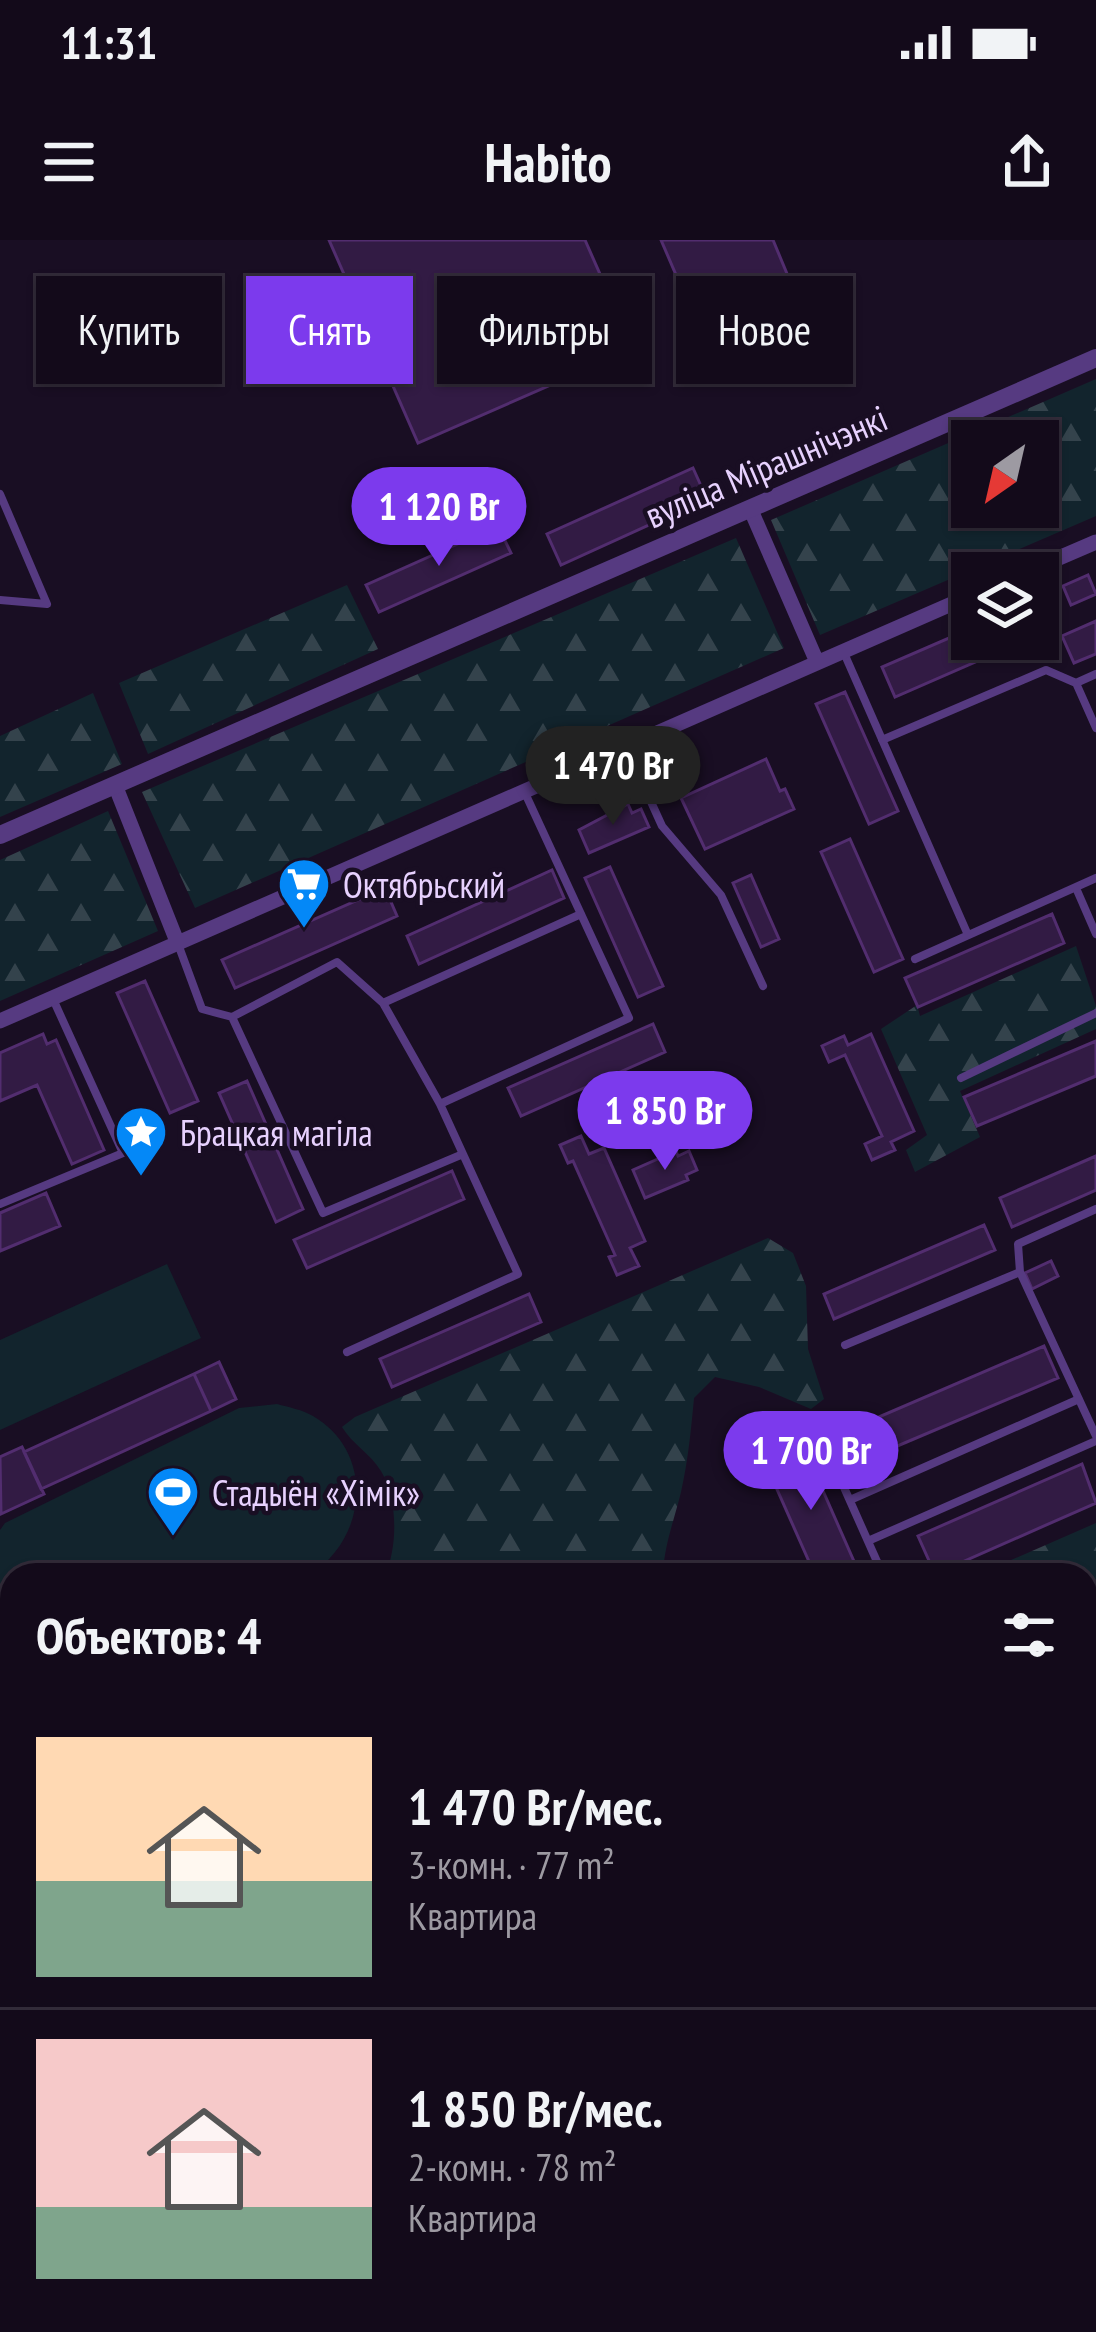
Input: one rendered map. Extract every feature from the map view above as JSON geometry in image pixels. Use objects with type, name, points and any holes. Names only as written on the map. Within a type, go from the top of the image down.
[{"type":"street","name":"вуліца Мірашнічэнкі","points":[[0,835],[1096,358]]},
{"type":"street","points":[[750,508],[817,662]]},
{"type":"street","points":[[1059,558],[1096,542]]},
{"type":"street","points":[[0,1021],[951,605]]},
{"type":"street","points":[[115,784],[178,944]]},
{"type":"lane","points":[[0,494],[47,604],[0,600]]},
{"type":"lane","points":[[843,651],[968,935]]},
{"type":"lane","points":[[882,740],[1046,670],[1076,683],[1096,728]]},
{"type":"lane","points":[[1076,683],[1096,674]]},
{"type":"lane","points":[[626,747],[662,826],[721,895],[763,986]]},
{"type":"lane","points":[[440,1104],[628,1018],[525,793]]},
{"type":"lane","points":[[915,959],[1096,878]]},
{"type":"lane","points":[[1076,888],[1096,934]]},
{"type":"lane","points":[[383,1003],[581,914]]},
{"type":"lane","points":[[178,944],[202,1009],[232,1017],[337,962],[383,1003],[440,1104],[518,1274],[347,1352]]},
{"type":"lane","points":[[0,1204],[123,1153],[53,998]]},
{"type":"lane","points":[[961,1078],[1096,1013]]},
{"type":"lane","points":[[232,1017],[323,1213],[463,1154]]},
{"type":"lane","points":[[868,1541],[1096,1439],[1020,1272],[1018,1244],[1096,1209]]},
{"type":"lane","points":[[845,1345],[1020,1272]]},
{"type":"lane","points":[[850,1500],[1079,1399]]},
{"type":"lane","points":[[826,1447],[878,1563]]},
{"type":"green space","points":[[1096,379],[1096,516],[1013,552],[951,552],[951,579],[820,635],[771,520],[951,442],[951,528],[1059,528],[1059,420],[1001,420]]},
{"type":"green space","points":[[736,538],[784,648],[195,908],[142,792]]},
{"type":"green space","points":[[347,585],[378,649],[148,754],[119,683]]},
{"type":"green space","points":[[93,693],[122,764],[0,817],[0,736]]},
{"type":"green space","points":[[108,811],[158,931],[0,1001],[0,860]]},
{"type":"green space","points":[[1076,946],[1096,1006],[1096,1029],[960,1091],[980,1137],[915,1172],[906,1150],[927,1135],[881,1029],[917,1005],[920,1016]]},
{"type":"green space","points":[[768,1238],[793,1253],[806,1286],[808,1349],[824,1399],[811,1409],[759,1387],[715,1377],[694,1398],[686,1469],[664,1563],[389,1563],[394,1537],[391,1495],[377,1465],[342,1427],[355,1417]]},
{"type":"green space","points":[[167,1264],[201,1338],[0,1430],[0,1340]]},
{"type":"green space","name":"Стадыён «Хімік»","points":[[277,1404],[309,1414],[333,1432],[347,1452],[355,1473],[352,1519],[343,1541],[324,1563],[0,1563],[0,1530],[5,1523],[239,1408]]},
{"type":"green space","points":[[1096,1523],[1096,1563],[1004,1563]]},
{"type":"building","points":[[329,240],[585,240],[601,276],[437,276],[437,384],[553,384],[418,443],[392,384],[413,384],[413,276],[345,276]]},
{"type":"building","points":[[661,240],[773,240],[788,276],[676,276]]},
{"type":"building","points":[[693,468],[702,488],[691,494],[695,504],[561,565],[547,534]]},
{"type":"building","points":[[498,526],[511,553],[379,612],[366,585]]},
{"type":"building","points":[[1088,575],[1096,594],[1071,605],[1063,586]]},
{"type":"building","points":[[1096,621],[1096,654],[1074,663],[1062,636]]},
{"type":"building","points":[[951,637],[951,660],[980,660],[895,697],[882,667]]},
{"type":"building","points":[[845,692],[898,811],[869,824],[816,704]]},
{"type":"building","points":[[766,759],[794,809],[705,849],[681,798]]},
{"type":"building","points":[[628,804],[632,813],[641,809],[649,827],[589,853],[579,830]]},
{"type":"building","points":[[850,839],[903,959],[874,972],[821,852]]},
{"type":"building","points":[[610,867],[663,986],[638,997],[585,878]]},
{"type":"building","points":[[552,870],[564,898],[419,964],[407,936]]},
{"type":"building","points":[[751,875],[779,939],[761,947],[733,883]]},
{"type":"building","points":[[385,888],[397,916],[235,988],[222,960]]},
{"type":"building","points":[[1052,914],[1064,943],[918,1007],[905,978]]},
{"type":"building","points":[[145,981],[198,1101],[170,1113],[117,993]]},
{"type":"building","points":[[653,1024],[665,1052],[521,1116],[508,1088]]},
{"type":"building","points":[[43,1034],[47,1044],[56,1040],[104,1150],[72,1164],[37,1085],[0,1101],[0,1053]]},
{"type":"building","points":[[871,1034],[914,1131],[891,1142],[895,1150],[872,1160],[865,1144],[882,1136],[845,1055],[829,1062],[822,1046],[844,1036],[848,1045]]},
{"type":"building","points":[[1096,1041],[1096,1076],[977,1126],[964,1097]]},
{"type":"building","points":[[247,1081],[303,1209],[276,1222],[219,1093]]},
{"type":"building","points":[[581,1136],[589,1154],[604,1148],[645,1241],[630,1248],[639,1266],[617,1275],[609,1257],[615,1255],[573,1161],[568,1163],[560,1145]]},
{"type":"building","points":[[676,1151],[678,1156],[689,1151],[697,1170],[686,1175],[688,1180],[645,1198],[633,1170]]},
{"type":"building","points":[[1096,1156],[1096,1190],[1012,1227],[1000,1198]]},
{"type":"building","points":[[452,1171],[464,1199],[307,1268],[294,1240]]},
{"type":"building","points":[[46,1193],[60,1226],[0,1251],[0,1213]]},
{"type":"building","points":[[984,1225],[995,1250],[834,1319],[824,1294]]},
{"type":"building","points":[[1051,1261],[1058,1276],[1032,1289],[1025,1273]]},
{"type":"building","points":[[529,1294],[541,1322],[392,1387],[380,1359]]},
{"type":"building","points":[[1044,1346],[1058,1378],[888,1450],[874,1419]]},
{"type":"building","points":[[219,1362],[236,1399],[211,1411],[194,1374]]},
{"type":"building","points":[[194,1374],[211,1411],[41,1489],[24,1452]]},
{"type":"building","points":[[802,1443],[855,1563],[810,1563],[764,1460]]},
{"type":"building","points":[[22,1447],[44,1494],[1,1514],[0,1457]]},
{"type":"building","points":[[1082,1464],[1096,1503],[960,1563],[930,1563],[918,1536]]},
{"type":"place","name":"Октябрьский","points":[[304,930]]},
{"type":"place","name":"Брацкая магіла","points":[[141,1178]]},
{"type":"place","name":"Стадыён «Хімік»","points":[[173,1538]]}]
